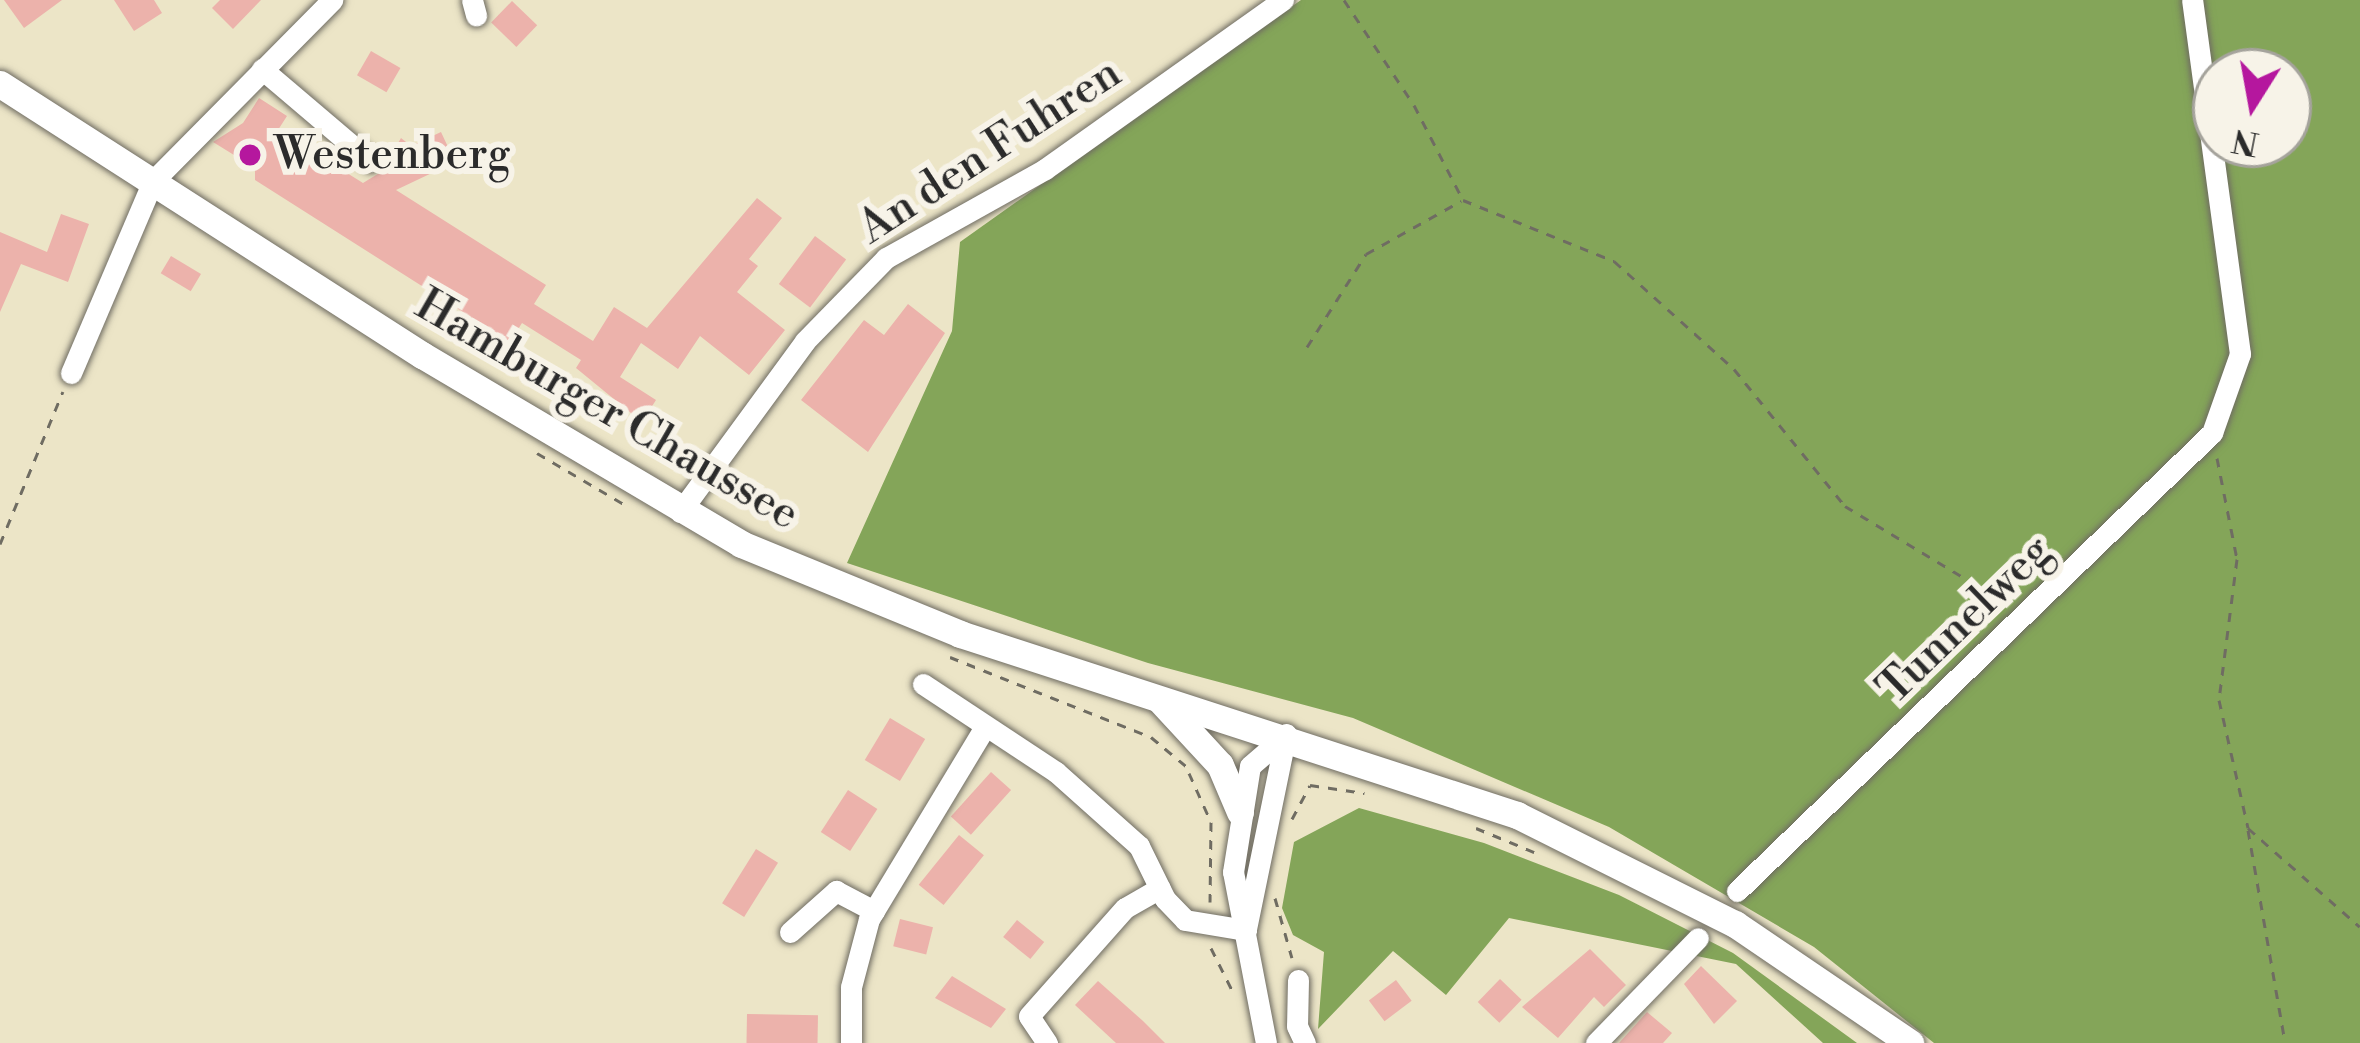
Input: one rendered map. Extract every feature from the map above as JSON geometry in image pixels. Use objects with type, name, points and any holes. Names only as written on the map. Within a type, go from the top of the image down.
[{"type":"main road","name":"Hamburger Chaussee","points":[[0,84],[680,512],[959,634],[1455,790],[1655,879],[1795,961],[1910,1043]]},
{"type":"main road","points":[[1156,698],[1220,765],[1240,812]]},
{"type":"street","points":[[70,373],[152,181],[332,0]]},
{"type":"street","name":"An den Fuhren","points":[[680,512],[806,341],[886,258],[1046,169],[1283,0]]},
{"type":"street","name":"Tunnelweg","points":[[1737,891],[2212,433],[2240,354],[2192,0]]},
{"type":"street","points":[[262,69],[370,161]]},
{"type":"street","points":[[923,684],[1056,772],[1139,846],[1160,888],[1185,920],[1246,930]]},
{"type":"street","points":[[851,1043],[851,987],[874,911],[985,727]]},
{"type":"street","points":[[1266,1043],[1233,872],[1240,812],[1254,758],[1286,734]]},
{"type":"street","points":[[1246,930],[1286,734]]},
{"type":"street","points":[[1047,1042],[1029,1016],[1125,908],[1160,888]]},
{"type":"street","points":[[790,932],[836,891],[874,911]]},
{"type":"street","points":[[1596,1043],[1698,938]]},
{"type":"street","points":[[1298,980],[1297,1026],[1305,1043]]},
{"type":"path","points":[[1344,0],[1414,105],[1463,200],[1614,261],[1734,370],[1845,506],[2026,615]]},
{"type":"path","points":[[1307,347],[1366,254],[1463,200]]},
{"type":"path","points":[[0,544],[70,373]]},
{"type":"path","points":[[2212,433],[2237,559],[2219,700],[2248,829],[2285,1043]]},
{"type":"path","points":[[1188,772],[1210,822],[1210,927],[1228,988],[1256,1007]]},
{"type":"path","points":[[1287,826],[1310,785],[1370,794]]},
{"type":"path","points":[[1472,827],[1551,859]]},
{"type":"path","points":[[2248,829],[2360,927]]},
{"type":"path","points":[[1275,897],[1298,980]]},
{"type":"green space","points":[[1301,0],[2360,0],[2360,1043],[1934,1043],[1814,947],[1609,827],[1353,718],[1148,663],[847,563],[952,331],[960,242]]},
{"type":"green space","points":[[1359,808],[1484,843],[1619,895],[1733,953],[1857,1043],[1823,1043],[1736,964],[1509,918],[1446,995],[1393,951],[1318,1029],[1324,952],[1293,935],[1282,908],[1294,842]]},
{"type":"building","points":[[4,0],[62,0],[24,28]]},
{"type":"building","points":[[114,0],[154,0],[162,13],[134,31]]},
{"type":"building","points":[[220,0],[261,0],[233,29],[212,8]]},
{"type":"building","points":[[512,1],[537,25],[516,47],[491,23]]},
{"type":"building","points":[[371,51],[400,68],[386,92],[357,75]]},
{"type":"building","points":[[259,98],[287,116],[278,130],[363,183],[381,172],[401,138],[411,146],[441,132],[455,162],[396,190],[546,285],[534,304],[593,341],[614,307],[647,328],[757,198],[782,218],[749,259],[758,266],[737,292],[785,330],[749,375],[700,336],[678,369],[641,343],[620,377],[656,400],[642,422],[576,368],[581,360],[522,323],[510,342],[255,180],[255,168],[213,142],[243,123]]},
{"type":"building","points":[[61,214],[89,224],[68,282],[21,264],[0,312],[0,232],[47,252]]},
{"type":"building","points":[[815,236],[846,259],[810,307],[779,284]]},
{"type":"building","points":[[171,256],[201,274],[191,291],[161,273]]},
{"type":"building","points":[[908,304],[945,333],[868,452],[801,400],[864,320],[884,335]]},
{"type":"building","points":[[890,718],[925,739],[900,781],[865,760]]},
{"type":"building","points":[[991,772],[1011,790],[971,835],[951,817]]},
{"type":"building","points":[[848,790],[877,809],[850,851],[821,832]]},
{"type":"building","points":[[959,835],[984,855],[944,905],[919,885]]},
{"type":"building","points":[[756,849],[778,863],[744,917],[722,903]]},
{"type":"building","points":[[900,919],[933,927],[926,954],[893,946]]},
{"type":"building","points":[[1017,920],[1044,942],[1030,959],[1003,937]]},
{"type":"building","points":[[1590,949],[1626,985],[1604,1007],[1594,997],[1558,1038],[1522,1007]]},
{"type":"building","points":[[1701,966],[1737,1001],[1714,1024],[1684,984]]},
{"type":"building","points":[[952,976],[1006,1009],[991,1028],[935,998]]},
{"type":"building","points":[[1500,979],[1522,1000],[1499,1023],[1478,1002]]},
{"type":"building","points":[[1396,980],[1412,1001],[1384,1021],[1369,1000]]},
{"type":"building","points":[[1098,981],[1165,1043],[1116,1043],[1075,1005]]},
{"type":"building","points":[[1647,1012],[1672,1033],[1663,1043],[1619,1043]]},
{"type":"building","points":[[747,1014],[818,1015],[818,1043],[746,1043]]},
{"type":"place","name":"Westenberg","points":[[250,155]]}]
